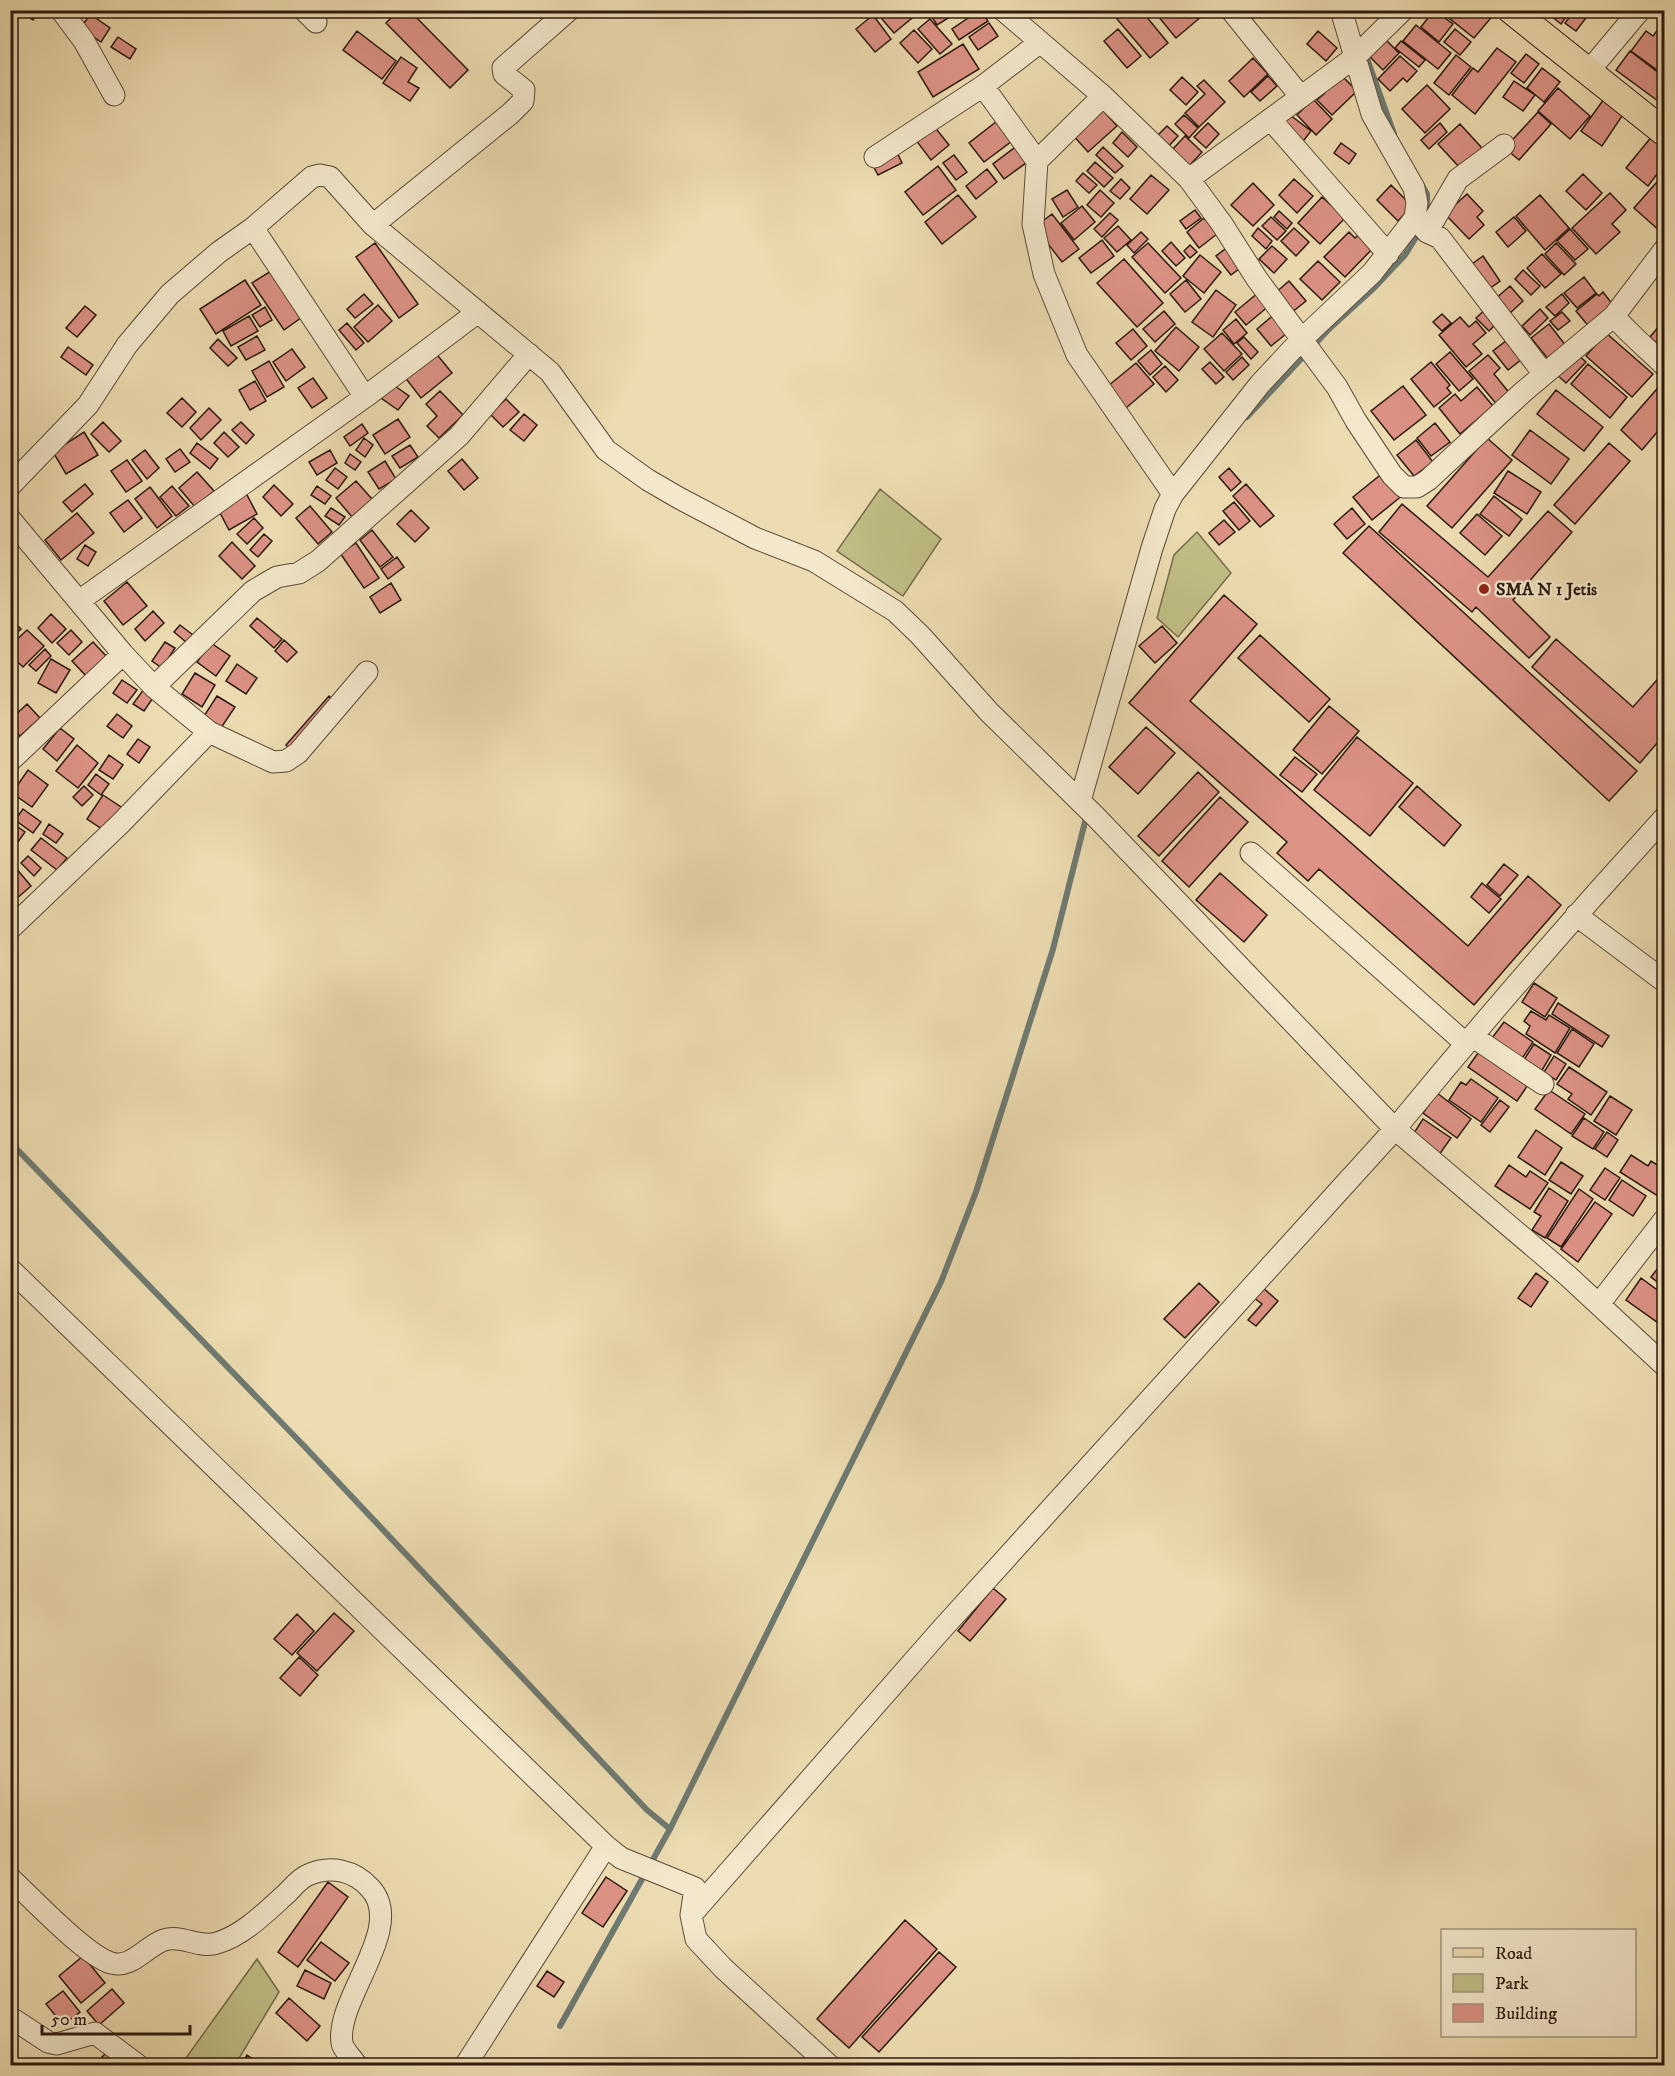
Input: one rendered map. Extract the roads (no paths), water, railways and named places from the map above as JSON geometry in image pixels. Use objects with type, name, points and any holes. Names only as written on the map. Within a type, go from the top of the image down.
[{"type":"main road","points":[[1511,10],[1665,132]]},
{"type":"street","points":[[373,225],[523,101],[524,90],[504,74],[503,68],[568,10]]},
{"type":"street","points":[[1004,10],[1039,43],[1103,96],[1190,179],[1257,279],[1337,387],[1356,421],[1392,475],[1404,487],[1417,487],[1428,480],[1544,374],[1614,316],[1665,250]]},
{"type":"street","points":[[1232,10],[1301,97]]},
{"type":"street","points":[[1341,10],[1363,50],[1372,114],[1414,188],[1422,225],[1440,238],[1544,374]]},
{"type":"street","points":[[1190,179],[1363,50],[1402,10]]},
{"type":"street","points":[[1588,72],[1640,10]]},
{"type":"street","points":[[65,12],[84,40],[114,95]]},
{"type":"street","points":[[874,157],[983,86],[1039,43]]},
{"type":"street","points":[[983,86],[1037,161],[1033,224],[1044,274],[1077,355],[1173,494]]},
{"type":"street","points":[[1037,161],[1103,96]]},
{"type":"street","points":[[1271,120],[1388,254]]},
{"type":"street","points":[[1087,808],[1152,548],[1165,509],[1173,494],[1260,384],[1372,273],[1388,254],[1422,225],[1458,179],[1504,145]]},
{"type":"street","points":[[10,486],[88,405],[127,345],[170,294],[219,252],[253,228],[312,177],[320,175],[330,177],[373,225],[529,354],[555,379],[606,450],[648,480],[755,538],[814,561],[895,611],[920,635],[988,712],[1087,808],[1395,1129],[1599,1304],[1665,1365]]},
{"type":"street","points":[[253,228],[365,397]]},
{"type":"street","points":[[79,601],[365,397],[478,312]]},
{"type":"street","points":[[1614,316],[1627,332],[1665,365]]},
{"type":"street","points":[[154,687],[253,591],[277,577],[299,573],[318,561],[459,436],[529,354]]},
{"type":"street","points":[[10,519],[123,654],[154,687],[209,732],[273,762],[286,761],[298,753],[367,672]]},
{"type":"street","points":[[10,761],[123,654]]},
{"type":"street","points":[[10,929],[120,824],[209,732]]},
{"type":"street","points":[[691,1915],[941,1630],[1395,1129],[1576,915],[1665,818]]},
{"type":"street","points":[[1251,853],[1469,1040],[1543,1084]]},
{"type":"street","points":[[1576,915],[1665,981]]},
{"type":"street","points":[[1599,1304],[1665,1220]]},
{"type":"street","points":[[10,1269],[614,1852],[695,1888],[691,1915],[696,1939],[830,2066]]},
{"type":"street","points":[[465,2066],[614,1852]]},
{"type":"street","points":[[10,1878],[84,1946],[106,1961],[120,1965],[137,1957],[162,1940],[172,1938],[197,1944],[216,1944],[231,1937],[260,1917],[306,1876],[328,1869],[351,1873],[370,1888],[378,1900],[380,1924],[371,1955],[345,2014],[342,2044],[357,2066]]},
{"type":"street","points":[[10,2017],[48,2042],[57,2044],[95,2033],[139,2066]]},
{"type":"waterway","points":[[1365,53],[1394,134]]},
{"type":"waterway","points":[[1422,185],[1427,194],[1427,218]]},
{"type":"waterway","points":[[1247,417],[1330,328],[1374,288],[1405,255],[1421,229]]},
{"type":"waterway","points":[[560,2026],[670,1829],[941,1282],[976,1192],[1053,949],[1087,814]]},
{"type":"waterway","points":[[10,1142],[305,1447],[647,1810],[670,1829]]},
{"type":"place","name":"SMA N 1 Jetis","points":[[1484,589]]}]
